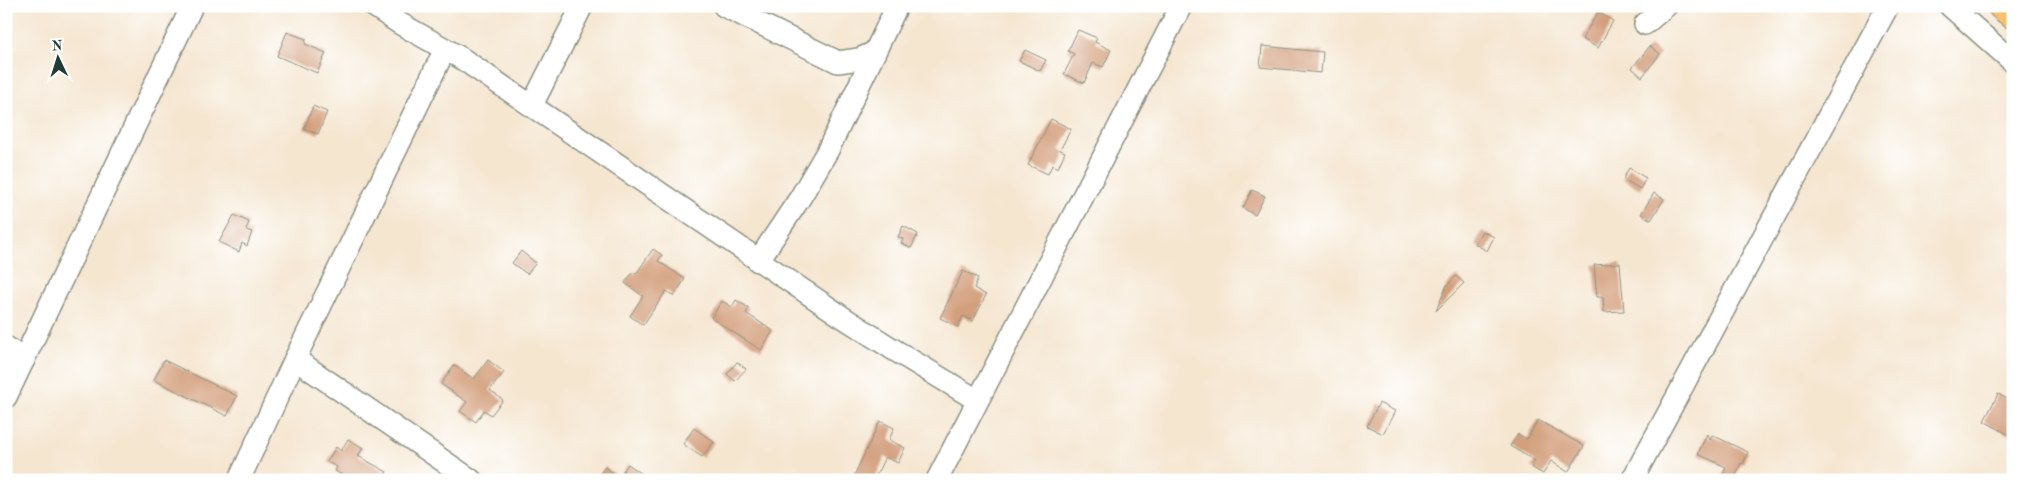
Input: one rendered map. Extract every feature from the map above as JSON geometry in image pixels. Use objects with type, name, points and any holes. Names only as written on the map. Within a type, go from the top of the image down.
[{"type":"highway","points":[[2002,6],[2013,15]]},
{"type":"street","points":[[6,398],[192,6]]},
{"type":"street","points":[[374,6],[532,105],[758,261],[891,348],[977,400]]},
{"type":"street","points":[[532,105],[582,6]]},
{"type":"street","points":[[724,6],[838,62],[846,73],[855,96]]},
{"type":"street","points":[[758,261],[828,150],[897,6]]},
{"type":"street","points":[[936,480],[1181,6]]},
{"type":"street","points":[[1645,24],[1666,6]]},
{"type":"street","points":[[1950,6],[2013,62]]},
{"type":"street","points":[[1632,480],[1885,7]]},
{"type":"street","points":[[239,480],[295,359],[445,50]]},
{"type":"street","points":[[838,62],[859,59],[876,52]]},
{"type":"street","points":[[6,348],[24,360]]},
{"type":"street","points":[[295,359],[471,480]]},
{"type":"building","points":[[1598,12],[1613,21],[1598,48],[1582,39]]},
{"type":"building","points":[[1078,30],[1097,38],[1095,42],[1111,50],[1103,67],[1093,63],[1084,83],[1064,74],[1074,54],[1068,51]]},
{"type":"building","points":[[287,32],[306,39],[305,44],[326,53],[317,73],[277,56]]},
{"type":"building","points":[[1262,46],[1323,52],[1321,73],[1260,67]]},
{"type":"building","points":[[1650,46],[1660,54],[1642,77],[1632,68]]},
{"type":"building","points":[[1025,50],[1046,60],[1040,71],[1019,61]]},
{"type":"building","points":[[313,106],[327,112],[318,134],[304,129]]},
{"type":"building","points":[[1051,119],[1071,129],[1060,150],[1065,152],[1058,168],[1052,165],[1048,174],[1028,165]]},
{"type":"building","points":[[1629,168],[1646,178],[1640,189],[1623,179]]},
{"type":"building","points":[[1252,190],[1265,196],[1255,215],[1243,208]]},
{"type":"building","points":[[1654,193],[1664,199],[1651,220],[1641,214]]},
{"type":"building","points":[[234,215],[249,222],[246,230],[252,232],[247,246],[242,243],[239,252],[219,242]]},
{"type":"building","points":[[903,226],[918,234],[911,248],[901,243],[903,239],[898,237]]},
{"type":"building","points":[[1482,231],[1494,237],[1487,251],[1475,244]]},
{"type":"building","points":[[653,249],[662,255],[658,261],[685,279],[674,296],[666,291],[643,325],[630,316],[643,296],[625,283],[633,272],[636,274]]},
{"type":"building","points":[[521,251],[536,263],[527,274],[512,263]]},
{"type":"building","points":[[1620,263],[1624,311],[1604,312],[1603,297],[1597,297],[1594,265]]},
{"type":"building","points":[[963,271],[978,278],[974,288],[986,295],[973,321],[963,316],[958,327],[940,318]]},
{"type":"building","points":[[1456,276],[1464,283],[1436,311],[1447,285]]},
{"type":"building","points":[[736,300],[749,308],[746,313],[773,331],[761,350],[711,318],[722,301],[732,307]]},
{"type":"building","points":[[164,360],[237,396],[227,416],[154,380]]},
{"type":"building","points":[[488,360],[504,372],[490,390],[503,400],[491,415],[484,410],[476,422],[460,411],[467,402],[441,384],[454,365],[474,379]]},
{"type":"building","points":[[737,362],[746,369],[735,381],[727,374]]},
{"type":"building","points":[[1998,394],[2013,402],[2013,437],[1984,421]]},
{"type":"building","points":[[1379,403],[1395,411],[1383,434],[1367,426]]},
{"type":"building","points":[[1538,420],[1584,446],[1568,472],[1551,461],[1543,474],[1531,467],[1535,461],[1510,446],[1518,434],[1527,439]]},
{"type":"building","points":[[880,421],[894,428],[889,440],[905,448],[898,463],[885,457],[874,480],[852,480]]},
{"type":"building","points":[[694,428],[714,442],[702,457],[683,444]]},
{"type":"building","points":[[1707,434],[1710,440],[1712,435],[1748,452],[1734,480],[1721,480],[1726,467],[1698,454]]},
{"type":"building","points":[[348,439],[363,448],[358,456],[387,472],[382,480],[351,480],[335,471],[337,467],[327,462],[336,447],[341,451]]},
{"type":"building","points":[[628,464],[651,480],[595,480],[605,467],[619,477]]}]
